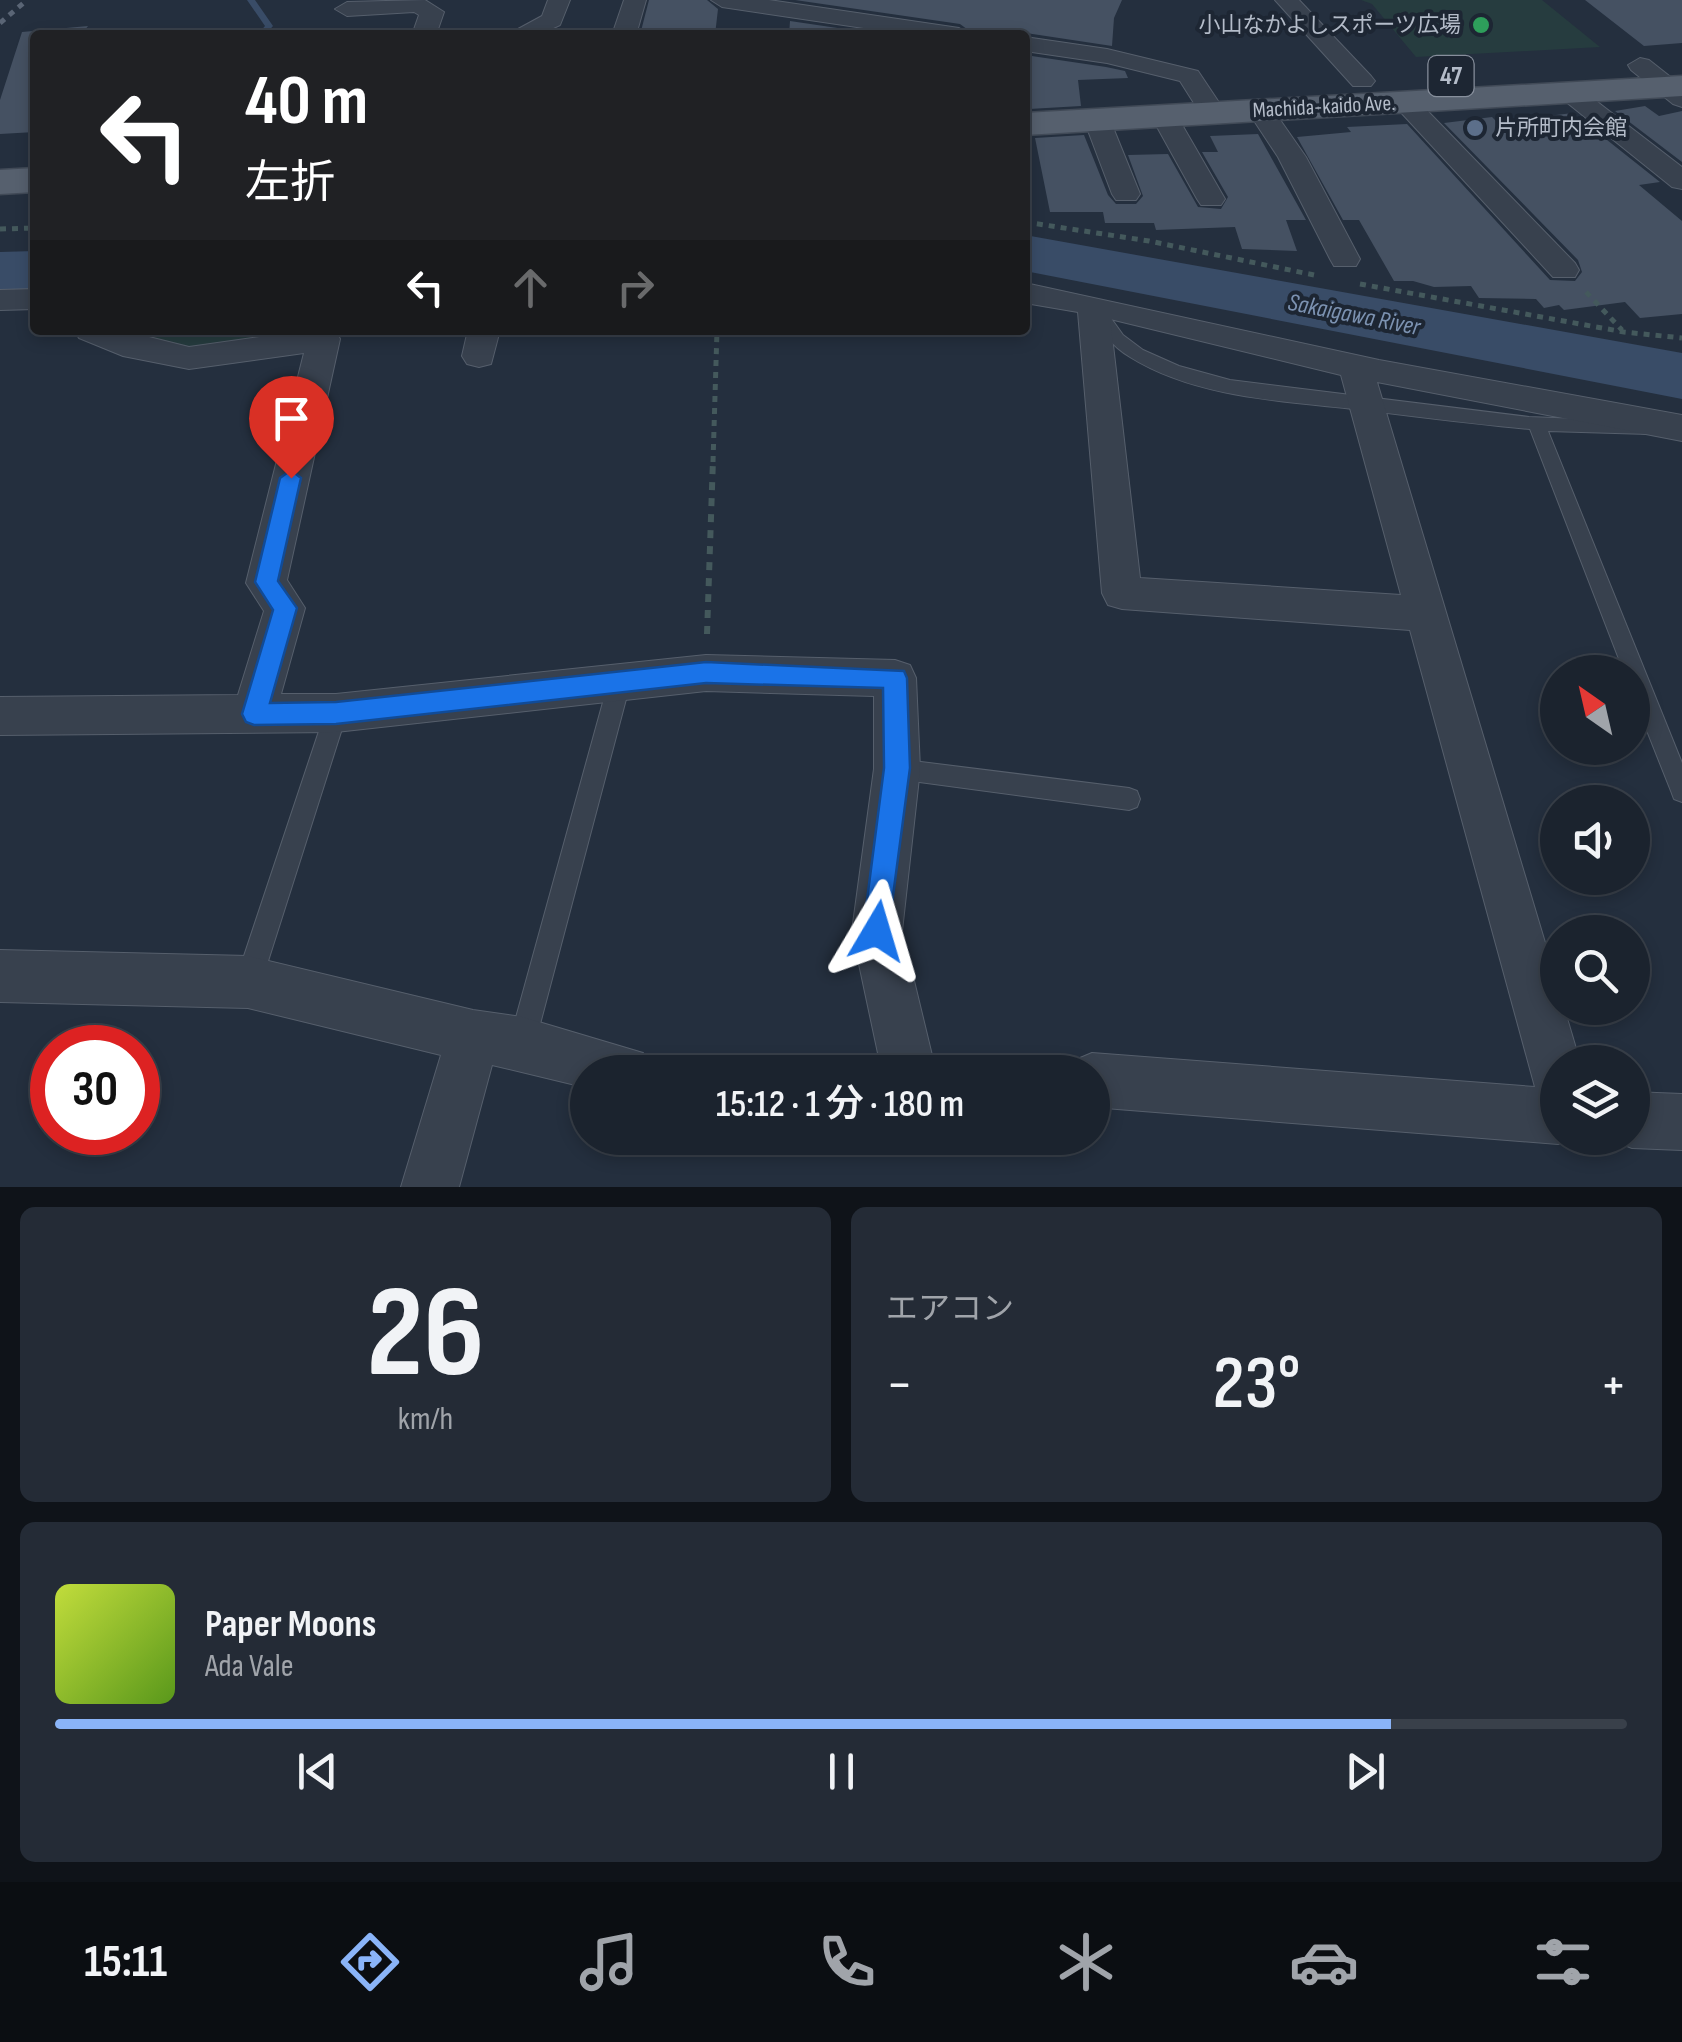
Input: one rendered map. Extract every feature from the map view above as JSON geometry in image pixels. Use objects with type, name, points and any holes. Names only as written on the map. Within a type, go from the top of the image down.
[{"type":"main road","name":"Machida-kaido Ave.","points":[[1030,100],[1206,101],[1362,81],[1670,80]]},
{"type":"main road","name":"Machida-kaido Ave.","points":[[1030,124],[1164,116],[1206,101],[1260,110],[1569,92],[1670,80]]},
{"type":"main road","points":[[0,156],[30,154]]},
{"type":"main road","points":[[0,182],[30,180]]},
{"type":"street","points":[[530,30],[552,20],[559,0]]},
{"type":"street","points":[[625,30],[634,0]]},
{"type":"street","points":[[722,0],[925,30]]},
{"type":"street","points":[[1286,0],[1362,81]]},
{"type":"street","points":[[334,30],[346,4],[417,5],[432,12],[426,30]]},
{"type":"street","points":[[1030,45],[1107,56],[1182,74],[1190,77],[1206,101]]},
{"type":"street","points":[[1569,92],[1682,181]]},
{"type":"street","points":[[1405,102],[1564,270]]},
{"type":"street","points":[[1260,110],[1292,157],[1345,260]]},
{"type":"street","points":[[1164,116],[1211,199]]},
{"type":"street","points":[[1096,120],[1126,194]]},
{"type":"street","points":[[1030,294],[1504,398],[1682,428]]},
{"type":"street","points":[[0,300],[30,299]]},
{"type":"street","points":[[1093,305],[1122,593],[1426,614]]},
{"type":"street","points":[[102,335],[135,348],[189,358],[271,339],[324,339],[266,582],[285,608],[254,714]]},
{"type":"street","points":[[1355,364],[1549,1045]]},
{"type":"street","points":[[0,716],[336,713],[706,672],[895,678],[897,768],[877,931],[905,1055]]},
{"type":"street","points":[[0,976],[248,982],[570,1058]]},
{"type":"street","points":[[430,1187],[497,1040]]},
{"type":"street","points":[[1110,1081],[1540,1115]]},
{"type":"street","points":[[1650,1121],[1682,1122]]},
{"type":"lane","points":[[1093,305],[1116,340],[1168,368],[1264,393],[1537,426],[1682,428]]},
{"type":"lane","points":[[1537,426],[1682,791]]},
{"type":"lane","points":[[497,1040],[619,684]]},
{"type":"lane","points":[[248,982],[336,713]]},
{"type":"lane","points":[[897,768],[1129,800]]},
{"type":"path","points":[[0,229],[30,228]]},
{"type":"path","points":[[1564,270],[1624,332]]},
{"type":"path","points":[[706,672],[717,335]]},
{"type":"green space","name":"小山なかよしスポーツ広場","points":[[1361,0],[1542,0],[1600,47],[1416,57],[1372,4]]},
{"type":"green space","points":[[135,335],[264,335],[235,347],[215,349]]},
{"type":"building","points":[[649,0],[707,0],[718,9],[716,30],[641,30]]},
{"type":"building","points":[[795,0],[1122,0],[1114,18],[1112,46],[1030,34],[1030,30],[968,30],[960,24]]},
{"type":"building","points":[[1585,0],[1682,0],[1682,43],[1644,46]]},
{"type":"building","points":[[790,21],[851,30],[789,30]]},
{"type":"building","points":[[88,26],[85,30],[44,30]]},
{"type":"building","points":[[30,31],[30,132],[0,134],[0,100],[22,32]]},
{"type":"building","points":[[1030,56],[1125,71],[1128,78],[1078,80],[1081,106],[1030,109]]},
{"type":"building","points":[[1645,106],[1659,116],[1682,111],[1682,162],[1615,111]]},
{"type":"building","points":[[1573,113],[1660,182],[1639,185],[1682,221],[1682,314],[1640,318],[1625,302],[1564,310],[1559,305],[1544,308],[1536,299],[1479,298],[1471,286],[1434,287],[1394,281],[1359,220],[1343,220],[1297,137],[1351,132],[1347,127],[1407,124],[1550,280],[1575,281],[1582,272],[1578,260],[1444,123],[1492,117],[1497,122]]},
{"type":"building","points":[[1258,134],[1306,220],[1286,220],[1297,251],[1242,249],[1235,227],[1156,230],[1154,223],[1105,223],[1103,212],[1050,212],[1035,138],[1084,135],[1108,195],[1116,204],[1136,204],[1143,196],[1128,155],[1168,154],[1198,207],[1221,209],[1228,197],[1202,152],[1218,152],[1210,136]]},
{"type":"waterway","points":[[251,0],[269,26],[265,30]]},
{"type":"waterway","name":"Sakaigawa River","points":[[1030,254],[1682,376]]},
{"type":"waterway","name":"Sakaigawa River","points":[[0,271],[30,270]]},
{"type":"railway","points":[[0,23],[27,0]]},
{"type":"place","name":"小山なかよしスポーツ広場","points":[[1481,25]]},
{"type":"place","name":"片所町内会館","points":[[1475,128]]},
{"type":"route","points":[[291,478],[266,582],[285,608],[254,714],[336,713],[706,672],[895,678],[897,768],[877,931]]}]
